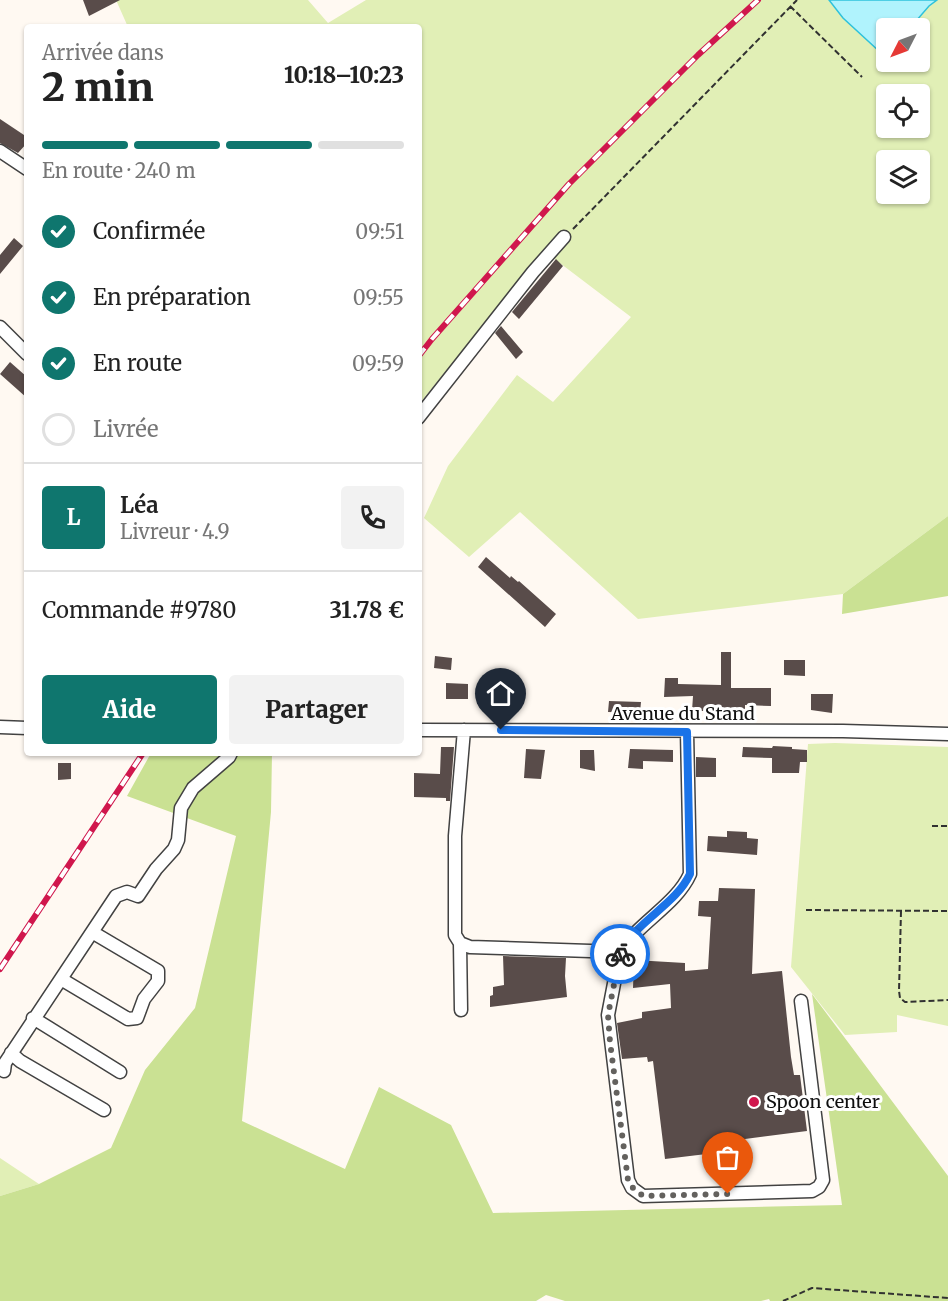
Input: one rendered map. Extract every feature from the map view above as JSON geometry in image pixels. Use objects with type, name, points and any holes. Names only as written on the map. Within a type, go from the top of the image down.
[{"type":"street","points":[[0,152],[24,167]]},
{"type":"street","points":[[422,413],[533,272],[564,237]]},
{"type":"street","points":[[0,327],[24,351]]},
{"type":"street","points":[[0,728],[24,728]]},
{"type":"street","name":"Avenue du Stand","points":[[422,730],[843,731],[948,734]]},
{"type":"street","points":[[461,1010],[460,944],[455,935],[455,836],[464,730]]},
{"type":"street","points":[[687,732],[690,874],[684,886],[636,932],[620,952],[608,1015],[628,1180],[633,1188],[643,1196],[812,1191],[819,1187],[823,1180],[801,1001]]},
{"type":"street","points":[[4,1071],[5,1063],[33,1018],[116,896],[127,892],[138,896],[156,869],[174,849],[178,840],[181,808],[193,788],[230,756]]},
{"type":"street","points":[[61,979],[128,1019],[137,1018],[144,999],[158,981],[158,971],[92,932]]},
{"type":"street","points":[[460,944],[470,947],[620,952]]},
{"type":"street","points":[[33,1018],[120,1072]]},
{"type":"street","points":[[11,1053],[20,1061],[104,1110]]},
{"type":"path","points":[[564,237],[797,0]]},
{"type":"path","points":[[790,6],[862,77]]},
{"type":"path","points":[[932,826],[948,826]]},
{"type":"path","points":[[806,910],[948,911]]},
{"type":"path","points":[[901,911],[900,998],[904,1002],[948,1000]]},
{"type":"path","points":[[783,1301],[812,1288],[948,1298]]},
{"type":"green space","points":[[116,0],[308,0],[328,23],[366,0],[948,0],[948,516],[843,594],[638,619],[520,512],[469,557],[424,518],[448,466],[517,375],[553,402],[631,317],[544,251],[422,400],[422,24],[127,24]]},
{"type":"green space","points":[[948,516],[948,596],[842,614],[843,594]]},
{"type":"green space","points":[[808,744],[948,747],[948,1026],[897,1015],[897,1032],[845,1035],[791,967]]},
{"type":"green space","points":[[149,756],[272,756],[271,812],[242,1121],[345,1169],[379,1087],[451,1125],[493,1213],[842,1205],[812,994],[948,1176],[948,1301],[770,1301],[769,1299],[761,1301],[565,1301],[546,1295],[536,1301],[0,1301],[0,1196],[39,1184],[111,1148],[145,1070],[195,1008],[236,836],[127,796]]},
{"type":"green space","points":[[0,1158],[39,1184],[0,1196]]},
{"type":"water","points":[[829,0],[937,0],[919,18],[876,18],[876,48],[843,18]]},
{"type":"building","points":[[83,0],[120,0],[89,16]]},
{"type":"building","points":[[0,119],[24,135],[24,146],[18,153],[0,143]]},
{"type":"building","points":[[14,238],[23,246],[0,274],[0,255]]},
{"type":"building","points":[[556,259],[563,266],[519,319],[512,312]]},
{"type":"building","points":[[501,326],[523,352],[516,359],[495,333]]},
{"type":"building","points":[[10,362],[24,374],[24,395],[0,374]]},
{"type":"building","points":[[486,557],[510,578],[511,576],[519,581],[556,614],[545,627],[478,567]]},
{"type":"building","points":[[721,652],[731,652],[731,688],[771,688],[771,706],[745,705],[745,711],[692,711],[693,696],[664,697],[665,678],[678,678],[678,684],[721,685]]},
{"type":"building","points":[[435,656],[452,658],[451,670],[434,668]]},
{"type":"building","points":[[784,660],[805,660],[805,676],[784,675]]},
{"type":"building","points":[[446,683],[468,684],[468,699],[446,699]]},
{"type":"building","points":[[811,694],[833,694],[832,713],[811,710]]},
{"type":"building","points":[[609,701],[641,702],[640,713],[608,712]]},
{"type":"building","points":[[773,746],[807,750],[807,762],[800,762],[799,773],[772,773],[772,758],[742,757],[743,747],[772,748]]},
{"type":"building","points":[[441,747],[454,747],[450,801],[446,801],[446,798],[414,797],[414,773],[440,774]]},
{"type":"building","points":[[526,749],[545,750],[541,779],[524,778]]},
{"type":"building","points":[[630,749],[673,750],[673,762],[643,761],[643,769],[628,768]]},
{"type":"building","points":[[580,750],[594,750],[595,771],[580,768]]},
{"type":"building","points":[[696,757],[716,758],[716,777],[696,777]]},
{"type":"building","points":[[58,763],[71,763],[71,779],[58,780]]},
{"type":"building","points":[[727,831],[747,832],[747,838],[758,839],[757,855],[707,851],[708,836],[727,837]]},
{"type":"building","points":[[719,888],[755,889],[752,974],[782,971],[791,1057],[794,1075],[800,1075],[807,1131],[722,1142],[723,1152],[665,1159],[653,1061],[648,1062],[647,1057],[622,1059],[617,1023],[642,1018],[642,1012],[671,1008],[670,984],[633,988],[634,960],[685,963],[685,971],[708,969],[711,917],[698,916],[699,901],[718,901]]},
{"type":"building","points":[[503,956],[566,958],[567,997],[490,1007],[493,987],[504,985]]},
{"type":"railway","points":[[422,352],[569,184],[698,55],[758,0]]},
{"type":"railway","points":[[0,969],[141,756]]},
{"type":"way so far","points":[[620,954],[608,1015],[628,1180],[633,1188],[643,1196],[728,1194]]},
{"type":"place","name":"Spoon center","points":[[754,1102]]},
{"type":"route","points":[[501,730],[687,732],[690,874],[684,886],[636,932],[620,954]]}]
